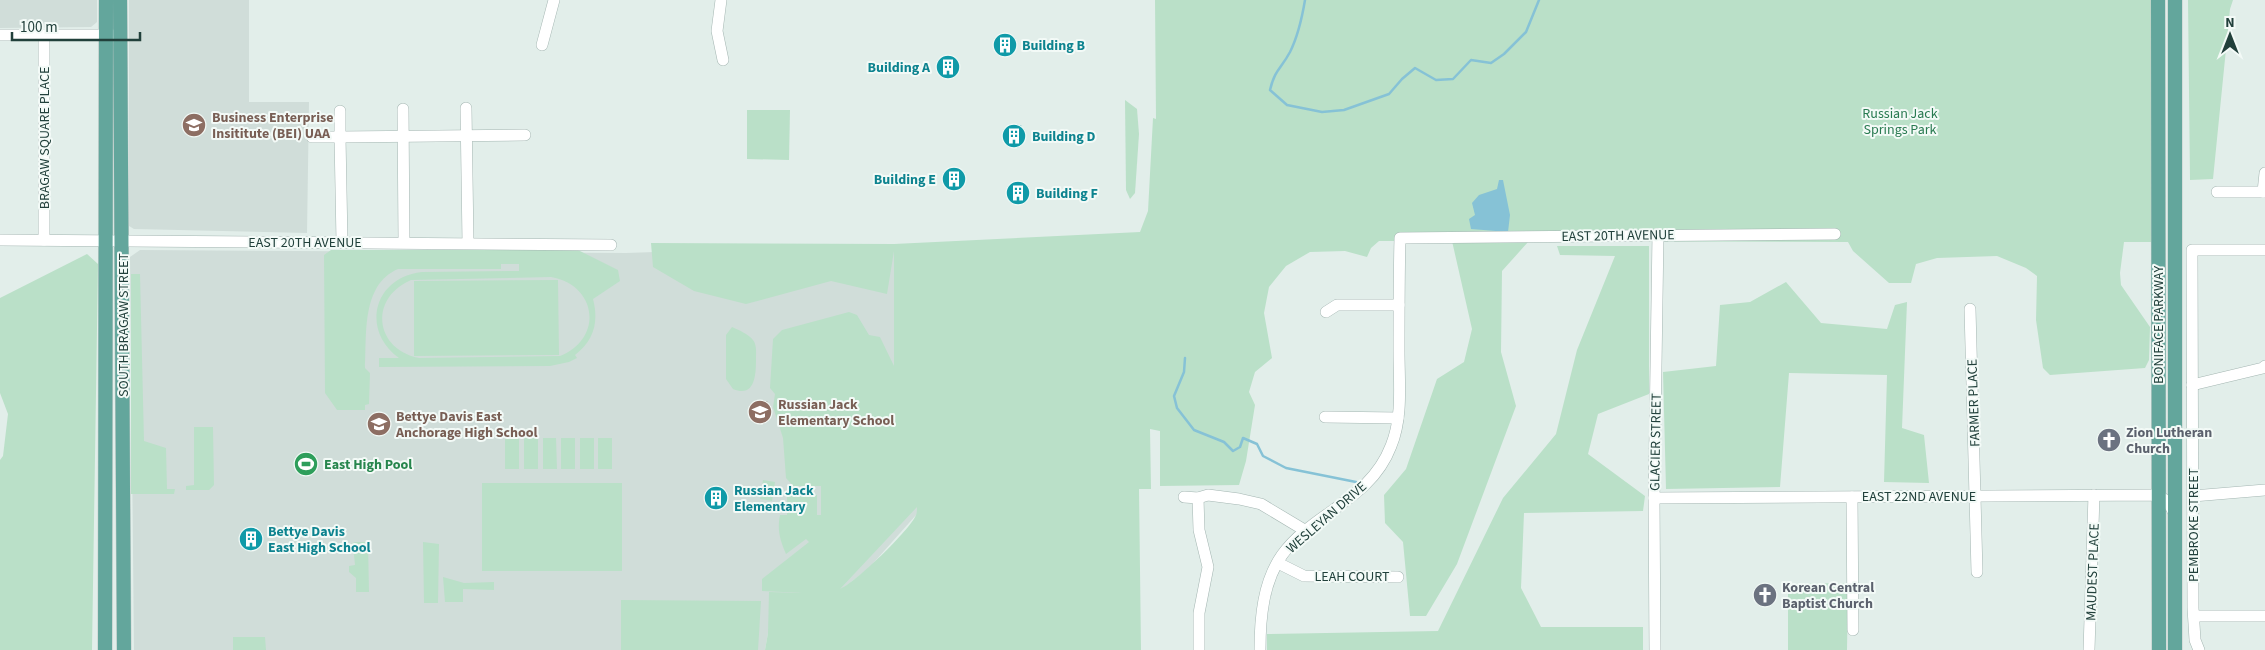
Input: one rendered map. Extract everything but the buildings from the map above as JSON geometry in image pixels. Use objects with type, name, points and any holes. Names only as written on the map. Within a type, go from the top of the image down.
[{"type":"main road","name":"SOUTH BRAGAW STREET","points":[[105,650],[106,0]]},
{"type":"main road","name":"SOUTH BRAGAW STREET","points":[[120,0],[124,650]]},
{"type":"main road","name":"BONIFACE PARKWAY","points":[[2158,0],[2159,650]]},
{"type":"main road","name":"BONIFACE PARKWAY","points":[[2174,0],[2175,650]]},
{"type":"street","points":[[542,44],[554,0]]},
{"type":"street","points":[[721,0],[717,32],[723,60]]},
{"type":"street","points":[[0,35],[120,35]]},
{"type":"street","name":"BRAGAW SQUARE PLACE","points":[[44,35],[44,240]]},
{"type":"street","points":[[466,108],[468,243]]},
{"type":"street","points":[[403,110],[404,242]]},
{"type":"street","points":[[340,111],[342,242]]},
{"type":"street","points":[[312,138],[525,135]]},
{"type":"street","points":[[2217,192],[2264,192],[2265,173]]},
{"type":"street","name":"EAST 20TH AVENUE","points":[[1400,238],[1658,234],[1835,234]]},
{"type":"street","name":"GLACIER STREET","points":[[1655,650],[1654,498],[1658,234]]},
{"type":"street","name":"WESLEYAN DRIVE","points":[[1260,650],[1264,599],[1282,555],[1306,531],[1360,492],[1382,465],[1392,446],[1398,418],[1400,238]]},
{"type":"street","name":"EAST 20TH AVENUE","points":[[0,240],[611,245]]},
{"type":"street","name":"PEMBROKE STREET","points":[[2198,650],[2195,640],[2194,616],[2192,250],[2265,250]]},
{"type":"street","points":[[1326,312],[1336,305],[1399,306]]},
{"type":"street","name":"FARMER PLACE","points":[[1970,309],[1977,572]]},
{"type":"street","points":[[2192,385],[2265,366]]},
{"type":"street","points":[[1325,417],[1398,418]]},
{"type":"street","points":[[2193,496],[2265,490]]},
{"type":"street","points":[[1184,497],[1198,498],[1208,495],[1261,504],[1306,531]]},
{"type":"street","name":"MAUDEST PLACE","points":[[2089,650],[2094,495]]},
{"type":"street","points":[[2158,495],[2168,502],[2175,515]]},
{"type":"street","name":"EAST 22ND AVENUE","points":[[1654,498],[2158,495]]},
{"type":"street","points":[[1852,497],[1852,630]]},
{"type":"street","points":[[1198,498],[1199,530],[1208,567],[1199,613],[1199,650]]},
{"type":"street","name":"LEAH COURT","points":[[1278,563],[1304,576],[1398,577]]},
{"type":"street","points":[[2194,616],[2265,616]]},
{"type":"shaded area","points":[[0,0],[97,0],[97,22],[91,27],[0,28]]},
{"type":"shaded area","points":[[129,0],[249,0],[249,102],[309,102],[307,233],[134,229],[129,226]]},
{"type":"shaded area","name":"Bettye Davis East Anchorage High School","points":[[894,244],[917,443],[917,514],[868,569],[842,589],[768,633],[765,650],[134,650],[130,257],[140,250],[626,253]]},
{"type":"green space","name":"Russian Jack Springs Park","points":[[1155,0],[2152,0],[2152,242],[2124,242],[2120,273],[2121,285],[2150,327],[2149,360],[2145,368],[2050,375],[2043,368],[2036,320],[2037,276],[2026,268],[1997,256],[1937,258],[1916,264],[1911,283],[1889,283],[1853,251],[1848,242],[1529,241],[1502,271],[1501,352],[1516,406],[1457,564],[1426,616],[1410,616],[1403,542],[1385,523],[1384,495],[1406,469],[1437,379],[1464,362],[1472,329],[1452,241],[1379,241],[1371,248],[1367,257],[1345,251],[1310,252],[1286,266],[1269,287],[1264,313],[1272,358],[1255,372],[1249,392],[1255,405],[1246,461],[1239,485],[1160,486],[1160,431],[1150,429],[1151,489],[1139,489],[1141,650],[765,650],[768,633],[769,592],[803,593],[762,591],[762,579],[809,542],[806,539],[786,554],[779,525],[780,515],[787,515],[787,495],[817,495],[817,515],[821,515],[821,486],[793,486],[786,478],[783,438],[773,407],[775,394],[770,388],[773,339],[782,330],[849,312],[857,315],[869,335],[880,337],[894,366],[894,251],[887,294],[831,281],[746,304],[694,291],[653,267],[651,243],[894,244],[1140,232],[1148,211],[1153,118],[1156,119]],"holes":[[[917,507],[912,522],[904,532],[869,567],[840,589]]]},
{"type":"green space","points":[[2188,0],[2233,0],[2230,9],[2213,179],[2190,180]]},
{"type":"green space","points":[[1125,100],[1137,109],[1139,134],[1135,193],[1130,199],[1126,190]]},
{"type":"green space","points":[[747,110],[790,110],[789,160],[747,159]]},
{"type":"green space","points":[[1557,246],[1649,246],[1649,394],[1598,414],[1588,454],[1645,496],[1643,511],[1524,513],[1521,588],[1541,627],[1643,627],[1643,650],[1267,650],[1267,634],[1438,631],[1503,498],[1556,434],[1577,350],[1615,256],[1560,255]]},
{"type":"green space","points":[[331,250],[578,250],[618,270],[620,281],[593,299],[595,323],[591,337],[575,355],[577,358],[569,362],[550,366],[379,367],[379,358],[399,358],[387,346],[379,333],[376,320],[378,306],[383,294],[393,284],[406,276],[422,272],[519,271],[519,264],[501,264],[501,269],[398,269],[386,276],[378,287],[368,312],[365,368],[370,373],[369,404],[365,405],[365,410],[337,410],[325,393],[324,255]],"holes":[[[551,277],[566,282],[578,290],[586,301],[589,325],[584,337],[574,348],[560,356],[419,358],[404,353],[393,345],[386,334],[382,322],[383,310],[388,299],[397,288],[411,280]]]},
{"type":"green space","points":[[87,254],[98,264],[92,650],[0,650],[0,460],[3,456],[8,414],[0,393],[0,298]]},
{"type":"green space","points":[[131,274],[140,274],[144,441],[166,448],[167,489],[175,489],[174,494],[131,494]]},
{"type":"green space","points":[[558,280],[559,355],[414,356],[414,281]]},
{"type":"green space","points":[[1786,282],[1821,323],[1887,329],[1895,305],[1907,302],[1902,428],[1924,435],[1929,483],[1884,482],[1887,375],[1789,373],[1780,487],[1666,489],[1663,372],[1716,366],[1720,305],[1750,302]]},
{"type":"green space","points":[[732,327],[749,336],[756,347],[755,378],[750,388],[746,390],[733,389],[726,379],[726,335]]},
{"type":"green space","points":[[194,427],[213,427],[214,485],[209,490],[186,490],[186,486],[194,485]]},
{"type":"green space","points":[[505,438],[519,438],[519,469],[505,469]]},
{"type":"green space","points":[[524,438],[538,438],[538,469],[524,469]]},
{"type":"green space","points":[[543,438],[556,438],[557,469],[543,469]]},
{"type":"green space","points":[[561,438],[575,438],[575,469],[561,469]]},
{"type":"green space","points":[[580,438],[594,438],[594,469],[580,469]]},
{"type":"green space","points":[[598,438],[612,438],[612,469],[598,469]]},
{"type":"green space","points":[[763,480],[775,482],[772,501],[760,499]]},
{"type":"green space","points":[[482,483],[622,483],[622,571],[482,571]]},
{"type":"green space","points":[[355,542],[368,542],[369,592],[356,592],[356,578],[349,572],[349,566],[355,565],[354,555],[349,545]]},
{"type":"green space","points":[[423,542],[439,544],[438,603],[424,603]]},
{"type":"green space","points":[[443,577],[464,583],[494,582],[494,590],[463,589],[463,602],[445,602]]},
{"type":"green space","points":[[1848,583],[1847,650],[1788,650],[1788,584]]},
{"type":"green space","points":[[621,600],[761,601],[758,650],[621,650]]},
{"type":"green space","points":[[233,637],[265,637],[266,650],[233,650]]},
{"type":"water","points":[[1499,180],[1503,180],[1510,215],[1508,232],[1471,229],[1469,219],[1475,215],[1472,203],[1479,195],[1497,189]]},
{"type":"waterway","points":[[1305,0],[1295,40],[1287,58],[1276,73],[1270,90],[1287,105],[1322,112],[1344,110],[1389,94],[1415,68],[1436,80],[1453,79],[1471,60],[1491,63],[1504,54],[1526,32],[1539,0]]},
{"type":"waterway","points":[[1185,358],[1184,372],[1174,396],[1177,408],[1194,430],[1224,442],[1233,451],[1240,447],[1243,438],[1257,444],[1263,456],[1286,468],[1356,482]]},
{"type":"place","name":"Building B","points":[[1005,45]]},
{"type":"place","name":"Building A","points":[[948,67]]},
{"type":"place","name":"Business Enterprise Insititute (BEI) UAA","points":[[194,125]]},
{"type":"place","name":"Building D","points":[[1014,136]]},
{"type":"place","name":"Building E","points":[[954,179]]},
{"type":"place","name":"Building F","points":[[1018,193]]},
{"type":"place","name":"Russian Jack Elementary School","points":[[760,412]]},
{"type":"place","name":"Bettye Davis East Anchorage High School","points":[[379,424]]},
{"type":"place","name":"Zion Lutheran Church","points":[[2109,440]]},
{"type":"place","name":"East High Pool","points":[[306,464]]},
{"type":"place","name":"Russian Jack Elementary","points":[[716,498]]},
{"type":"place","name":"Bettye Davis East High School","points":[[251,539]]},
{"type":"place","name":"Korean Central Baptist Church","points":[[1765,595]]}]
